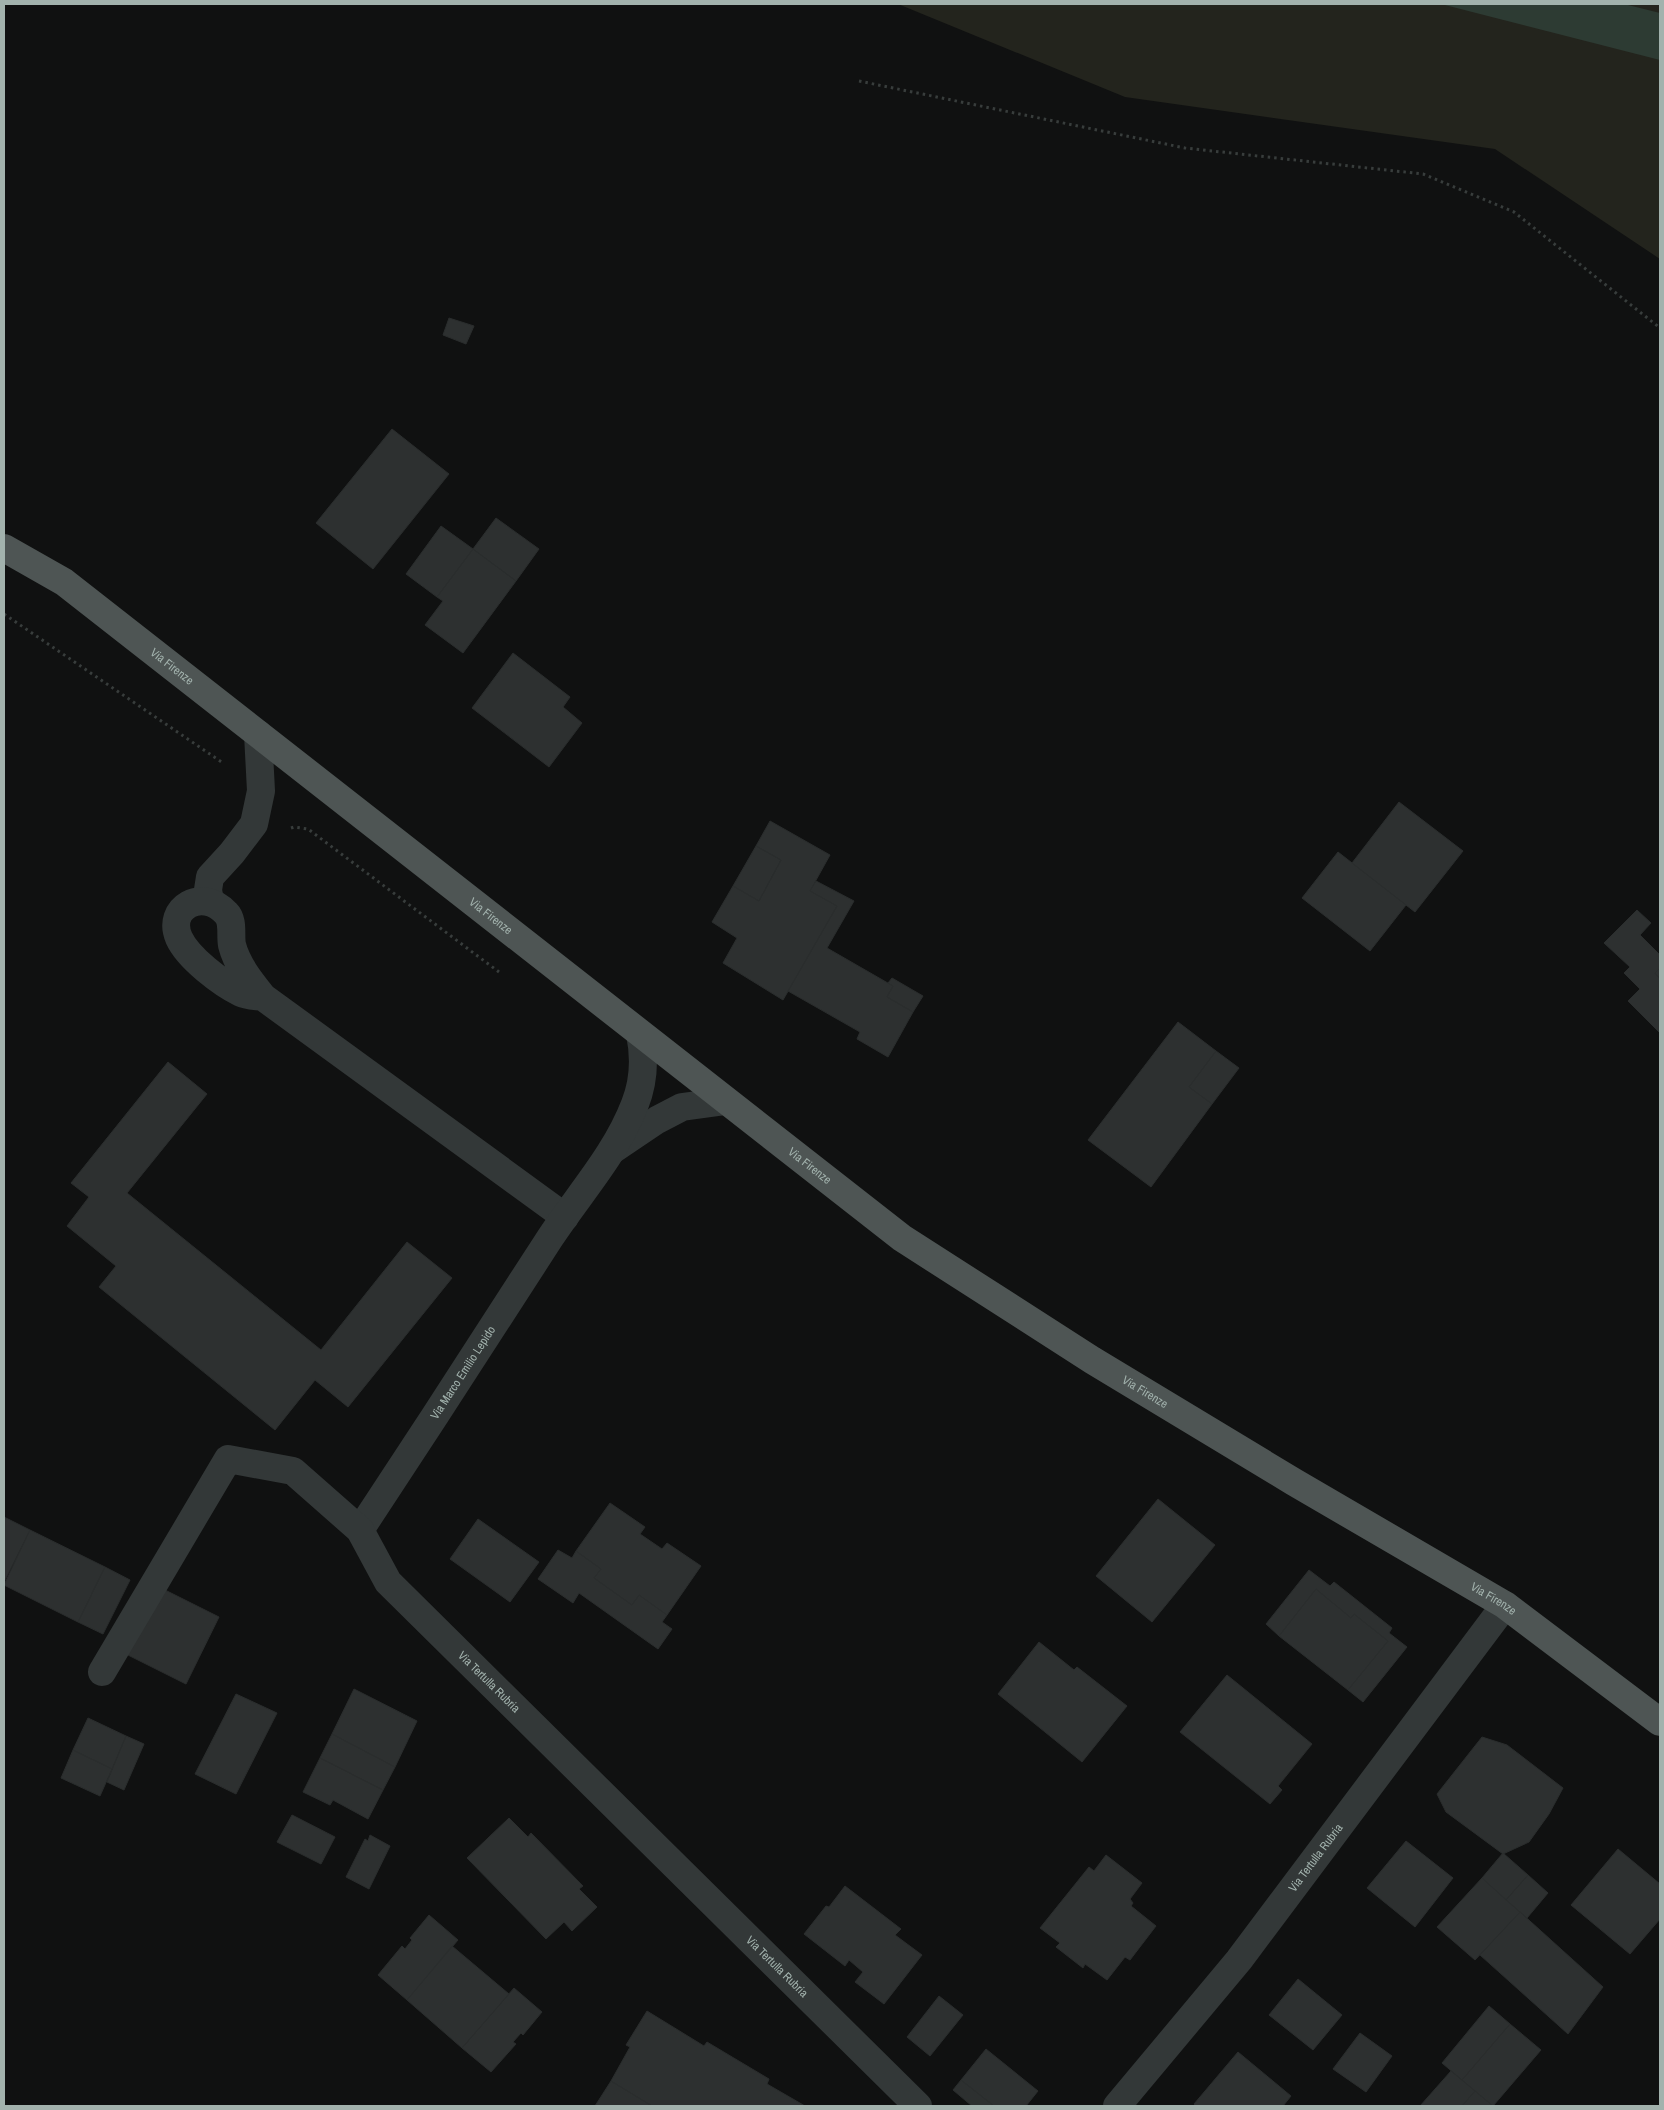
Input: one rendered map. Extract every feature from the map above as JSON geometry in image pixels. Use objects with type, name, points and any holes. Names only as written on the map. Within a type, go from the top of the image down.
[{"type":"main road","name":"Via Firenze","points":[[4,548],[64,582],[640,1034],[910,1243],[1092,1360],[1294,1482],[1505,1605],[1660,1722]]},
{"type":"street","points":[[210,901],[208,890],[210,877],[232,854],[254,824],[261,791],[258,734]]},
{"type":"street","points":[[263,998],[242,994],[195,960],[179,937],[177,925],[179,915],[188,903],[198,900],[210,901],[228,914],[231,923],[232,945],[237,959],[246,976],[263,998],[564,1217]]},
{"type":"street","name":"Via Marco Emilio Lepido","points":[[360,1530],[564,1217],[613,1150],[635,1104],[643,1073],[644,1051],[640,1034]]},
{"type":"street","name":"Via Marco Emilio Lepido","points":[[613,1150],[656,1120],[682,1107],[726,1101]]},
{"type":"street","name":"Via Tertulla Rubria","points":[[102,1672],[228,1460],[292,1471],[360,1530],[388,1582],[918,2106]]},
{"type":"street","name":"Via Tertulla Rubria","points":[[1117,2106],[1239,1960],[1505,1605]]},
{"type":"path","points":[[859,82],[1185,148],[1423,174],[1514,212],[1660,328]]},
{"type":"path","points":[[4,614],[230,768]]},
{"type":"path","points":[[288,829],[294,826],[308,829],[502,975]]},
{"type":"shaded area","points":[[898,4],[1660,4],[1660,259],[1495,149],[1125,97]]},
{"type":"shaded area","points":[[1441,4],[1624,4],[1660,13],[1660,60]]},
{"type":"building","points":[[449,318],[474,326],[466,344],[443,335]]},
{"type":"building","points":[[392,429],[449,474],[373,569],[316,523]]},
{"type":"building","points":[[496,518],[539,549],[516,581],[473,549]]},
{"type":"building","points":[[441,526],[473,549],[437,597],[406,574]]},
{"type":"building","points":[[473,549],[516,581],[463,653],[425,625],[443,601],[437,597]]},
{"type":"building","points":[[513,653],[570,697],[563,707],[582,723],[549,767],[472,708]]},
{"type":"building","points":[[1399,802],[1463,851],[1415,912],[1352,863]]},
{"type":"building","points":[[770,821],[830,855],[810,891],[837,906],[783,1000],[723,963],[737,938],[712,922],[733,886],[759,901],[781,860],[756,846]]},
{"type":"building","points":[[756,846],[781,860],[759,901],[733,886]]},
{"type":"building","points":[[1338,852],[1406,905],[1370,951],[1302,898]]},
{"type":"building","points":[[816,881],[854,901],[827,948],[893,986],[887,997],[913,1012],[888,1057],[857,1039],[860,1032],[788,991],[837,906],[810,891]]},
{"type":"building","points":[[1637,910],[1651,923],[1640,935],[1660,955],[1660,968],[1655,973],[1660,979],[1660,1033],[1628,1001],[1640,989],[1624,973],[1630,967],[1604,943]]},
{"type":"building","points":[[1660,968],[1660,979],[1655,973]]},
{"type":"building","points":[[892,978],[923,996],[913,1012],[887,997],[893,986],[888,983]]},
{"type":"building","points":[[1178,1022],[1216,1051],[1189,1087],[1212,1104],[1151,1187],[1088,1140]]},
{"type":"building","points":[[1216,1051],[1239,1068],[1212,1104],[1189,1087]]},
{"type":"building","points":[[168,1062],[207,1094],[127,1193],[321,1350],[407,1242],[452,1278],[348,1407],[315,1380],[275,1430],[99,1287],[116,1266],[67,1226],[89,1197],[71,1183]]},
{"type":"building","points":[[1158,1499],[1215,1545],[1152,1622],[1096,1576]]},
{"type":"building","points":[[610,1503],[645,1527],[640,1534],[662,1549],[667,1543],[701,1566],[667,1615],[639,1595],[632,1605],[594,1578],[601,1569],[576,1551]]},
{"type":"building","points":[[4,1517],[30,1530],[4,1582]]},
{"type":"building","points":[[478,1519],[539,1562],[510,1602],[450,1559]]},
{"type":"building","points":[[30,1530],[105,1567],[78,1622],[4,1585]]},
{"type":"building","points":[[558,1550],[572,1558],[576,1551],[601,1569],[594,1578],[632,1605],[639,1595],[667,1615],[662,1622],[672,1629],[658,1649],[579,1593],[573,1603],[538,1579]]},
{"type":"building","points":[[105,1567],[130,1580],[103,1634],[78,1622]]},
{"type":"building","points":[[1309,1570],[1330,1586],[1334,1582],[1392,1628],[1389,1633],[1407,1647],[1363,1702],[1348,1690],[1388,1641],[1354,1614],[1351,1618],[1316,1589],[1279,1636],[1266,1624]]},
{"type":"building","points":[[157,1586],[219,1617],[186,1684],[124,1653]]},
{"type":"building","points":[[1316,1589],[1351,1618],[1354,1614],[1388,1641],[1348,1690],[1279,1636]]},
{"type":"building","points":[[1039,1642],[1074,1670],[1077,1667],[1127,1706],[1082,1762],[998,1694]]},
{"type":"building","points":[[1227,1675],[1312,1744],[1278,1786],[1282,1790],[1270,1804],[1180,1732]]},
{"type":"building","points":[[354,1689],[417,1721],[395,1767],[332,1734]]},
{"type":"building","points":[[236,1694],[277,1713],[236,1794],[195,1774]]},
{"type":"building","points":[[88,1718],[126,1736],[112,1769],[73,1750]]},
{"type":"building","points":[[332,1734],[395,1767],[383,1790],[320,1758]]},
{"type":"building","points":[[126,1736],[144,1744],[124,1790],[107,1782]]},
{"type":"building","points":[[1482,1737],[1507,1745],[1563,1788],[1549,1814],[1529,1842],[1503,1854],[1446,1812],[1437,1794]]},
{"type":"building","points":[[73,1750],[112,1769],[100,1796],[61,1778]]},
{"type":"building","points":[[320,1758],[383,1790],[368,1819],[333,1800],[330,1805],[303,1792]]},
{"type":"building","points":[[292,1815],[335,1837],[321,1864],[277,1842]]},
{"type":"building","points":[[509,1818],[528,1837],[531,1833],[583,1886],[579,1889],[597,1907],[572,1931],[564,1922],[546,1939],[467,1858]]},
{"type":"building","points":[[370,1835],[390,1846],[369,1889],[346,1877],[365,1839],[368,1841]]},
{"type":"building","points":[[1406,1841],[1453,1878],[1415,1927],[1367,1888]]},
{"type":"building","points":[[1618,1849],[1660,1884],[1660,1919],[1630,1954],[1571,1905]]},
{"type":"building","points":[[1503,1853],[1528,1875],[1506,1900],[1482,1878]]},
{"type":"building","points":[[1106,1855],[1142,1883],[1130,1899],[1133,1903],[1131,1906],[1156,1926],[1130,1960],[1125,1957],[1107,1980],[1085,1964],[1083,1968],[1056,1947],[1060,1943],[1040,1928],[1089,1867],[1094,1871]]},
{"type":"building","points":[[1528,1875],[1548,1893],[1527,1918],[1506,1900]]},
{"type":"building","points":[[1482,1878],[1520,1912],[1475,1960],[1437,1927]]},
{"type":"building","points":[[845,1886],[901,1929],[895,1935],[922,1955],[884,2004],[855,1982],[863,1972],[849,1960],[845,1966],[804,1934]]},
{"type":"building","points":[[1520,1912],[1603,1987],[1568,2034],[1480,1955]]},
{"type":"building","points":[[429,1915],[458,1940],[407,2000],[378,1975],[402,1946],[405,1949],[412,1940],[410,1938]]},
{"type":"building","points":[[452,1946],[509,1994],[462,2048],[407,2000]]},
{"type":"building","points":[[1298,1979],[1342,2015],[1313,2050],[1269,2015]]},
{"type":"building","points":[[514,1988],[542,2012],[523,2035],[521,2033],[513,2042],[516,2044],[491,2072],[462,2048]]},
{"type":"building","points":[[939,1996],[963,2015],[930,2056],[907,2037]]},
{"type":"building","points":[[1489,2006],[1510,2024],[1462,2080],[1442,2063]]},
{"type":"building","points":[[647,2011],[704,2046],[707,2042],[769,2079],[767,2084],[805,2106],[652,2106],[611,2081],[630,2047],[626,2045]]},
{"type":"building","points":[[1510,2024],[1541,2050],[1493,2106],[1462,2080]]},
{"type":"building","points":[[1360,2033],[1392,2056],[1366,2092],[1333,2069]]},
{"type":"building","points":[[986,2049],[1038,2091],[1026,2106],[994,2106],[961,2080]]},
{"type":"building","points":[[1238,2052],[1291,2096],[1283,2106],[1196,2106],[1194,2104]]},
{"type":"building","points":[[1451,2071],[1475,2091],[1462,2106],[1420,2106]]},
{"type":"building","points":[[961,2080],[994,2106],[972,2106],[953,2090]]},
{"type":"building","points":[[611,2081],[652,2106],[595,2106]]},
{"type":"building","points":[[1475,2091],[1493,2106],[1462,2106]]}]
